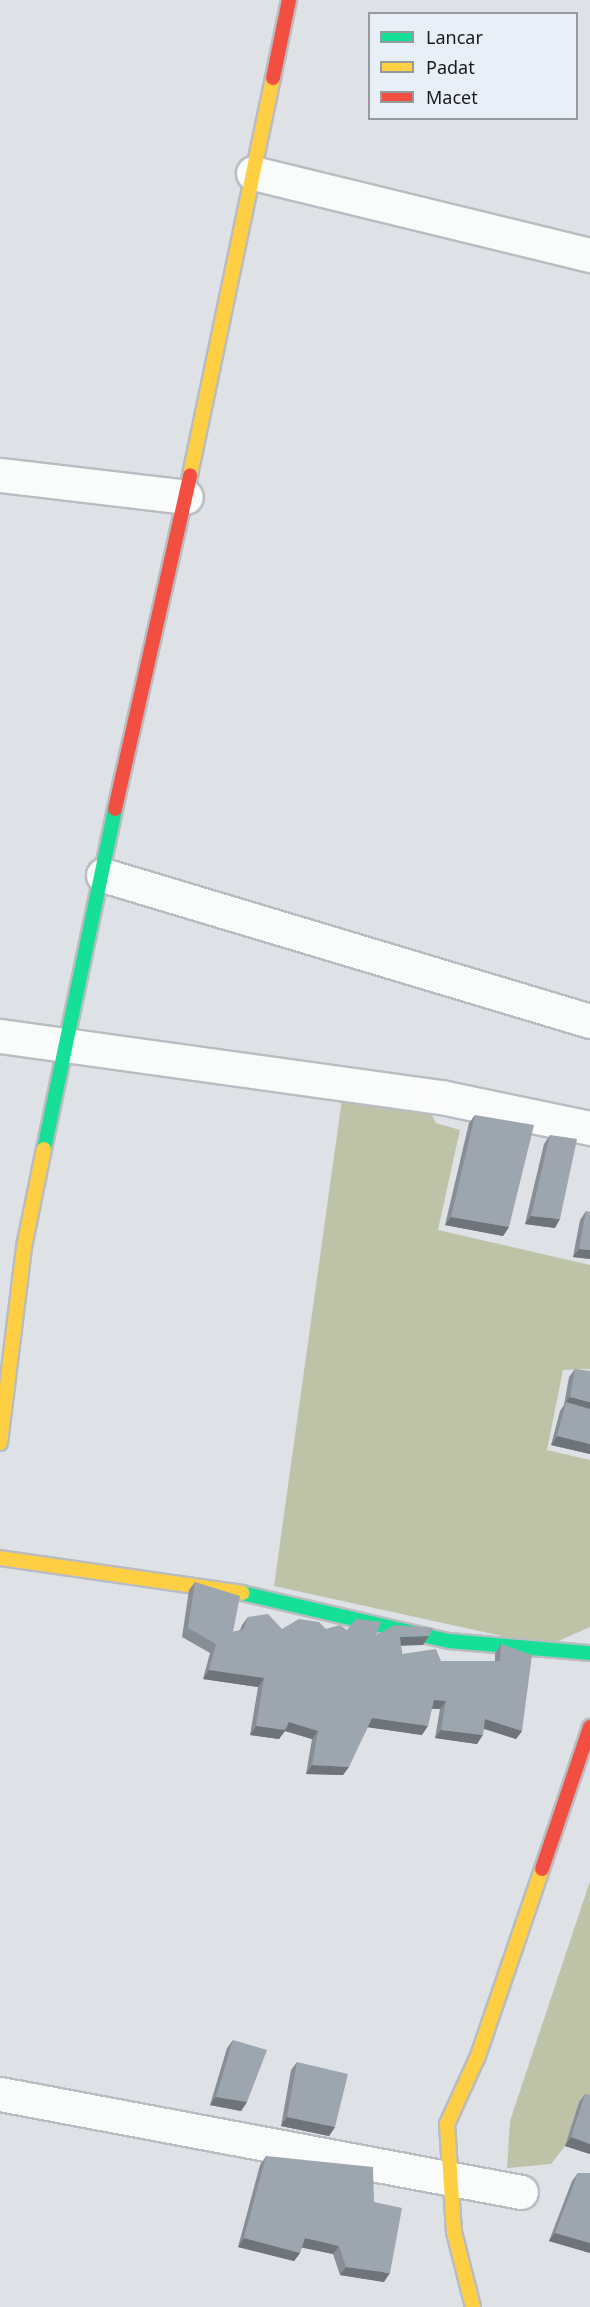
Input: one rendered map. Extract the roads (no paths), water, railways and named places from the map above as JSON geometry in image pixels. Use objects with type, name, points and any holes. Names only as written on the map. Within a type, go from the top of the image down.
[{"type":"street","points":[[0,1443],[24,1247],[92,912],[103,874],[186,497],[289,0]]},
{"type":"street","points":[[253,173],[590,255]]},
{"type":"street","points":[[0,475],[186,497]]},
{"type":"street","points":[[103,874],[590,1021]]},
{"type":"street","points":[[0,1036],[67,1043],[161,1061],[441,1097],[590,1128]]},
{"type":"street","points":[[0,1558],[260,1595],[449,1641],[590,1653]]},
{"type":"street","points":[[473,2307],[454,2232],[447,2124],[478,2056],[590,1727]]},
{"type":"street","points":[[0,2094],[520,2193]]}]
